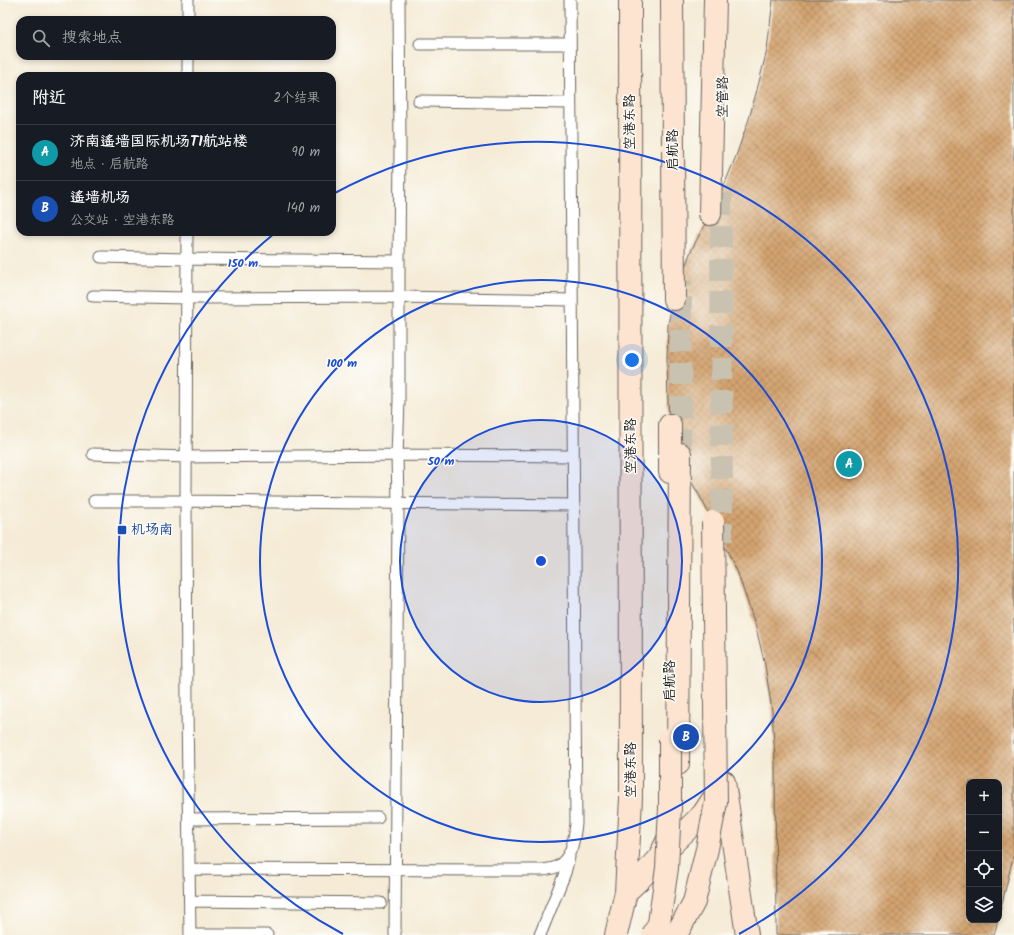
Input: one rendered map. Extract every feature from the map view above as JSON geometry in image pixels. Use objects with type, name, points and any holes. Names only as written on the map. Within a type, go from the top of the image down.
[{"type":"main road","name":"空港东路","points":[[616,935],[626,892],[631,798],[630,0]]},
{"type":"main road","name":"启航路","points":[[672,0],[678,289],[682,220],[682,0]]},
{"type":"main road","points":[[710,214],[715,0]]},
{"type":"main road","name":"空管路","points":[[721,193],[725,0]]},
{"type":"main road","name":"启航路","points":[[653,935],[659,923],[667,868],[670,808],[670,425]]},
{"type":"main road","points":[[660,856],[676,822],[679,741],[680,454]]},
{"type":"main road","points":[[676,935],[694,902],[707,849],[716,802],[718,532],[724,782],[747,935]]},
{"type":"main road","points":[[626,892],[703,814],[724,782]]},
{"type":"lane","points":[[188,0],[188,16]]},
{"type":"lane","points":[[395,935],[397,455],[399,401],[399,0]]},
{"type":"lane","points":[[540,935],[565,873],[574,840],[576,824],[570,0]]},
{"type":"lane","points":[[420,44],[570,44]]},
{"type":"lane","points":[[188,60],[188,72]]},
{"type":"lane","points":[[419,101],[570,103]]},
{"type":"lane","points":[[188,236],[186,501],[190,935],[267,935]]},
{"type":"lane","points":[[101,257],[399,261]]},
{"type":"lane","points":[[93,296],[187,298],[399,297],[572,300]]},
{"type":"lane","points":[[93,454],[187,457],[397,455],[573,456]]},
{"type":"lane","points":[[94,501],[574,505]]},
{"type":"lane","points":[[189,819],[378,818]]},
{"type":"lane","points":[[190,869],[543,870],[555,868],[563,862],[569,855],[574,840]]},
{"type":"lane","points":[[190,901],[381,903]]},
{"type":"building","points":[[773,0],[1014,0],[1014,853],[1002,904],[1002,779],[966,779],[966,923],[997,923],[994,935],[776,935],[775,760],[772,711],[765,665],[755,624],[737,571],[703,502],[687,474],[670,425],[667,360],[668,325],[678,285],[691,251],[721,193],[736,156],[749,119],[767,50]]},
{"type":"tunnel","points":[[721,193],[722,541]]},
{"type":"tunnel","points":[[680,451],[681,280]]},
{"type":"place","name":"济南遥墙国际机场T1航站楼","points":[[849,464]]},
{"type":"place","name":"机场南","points":[[122,530]]},
{"type":"place","name":"遥墙机场","points":[[686,737]]}]
